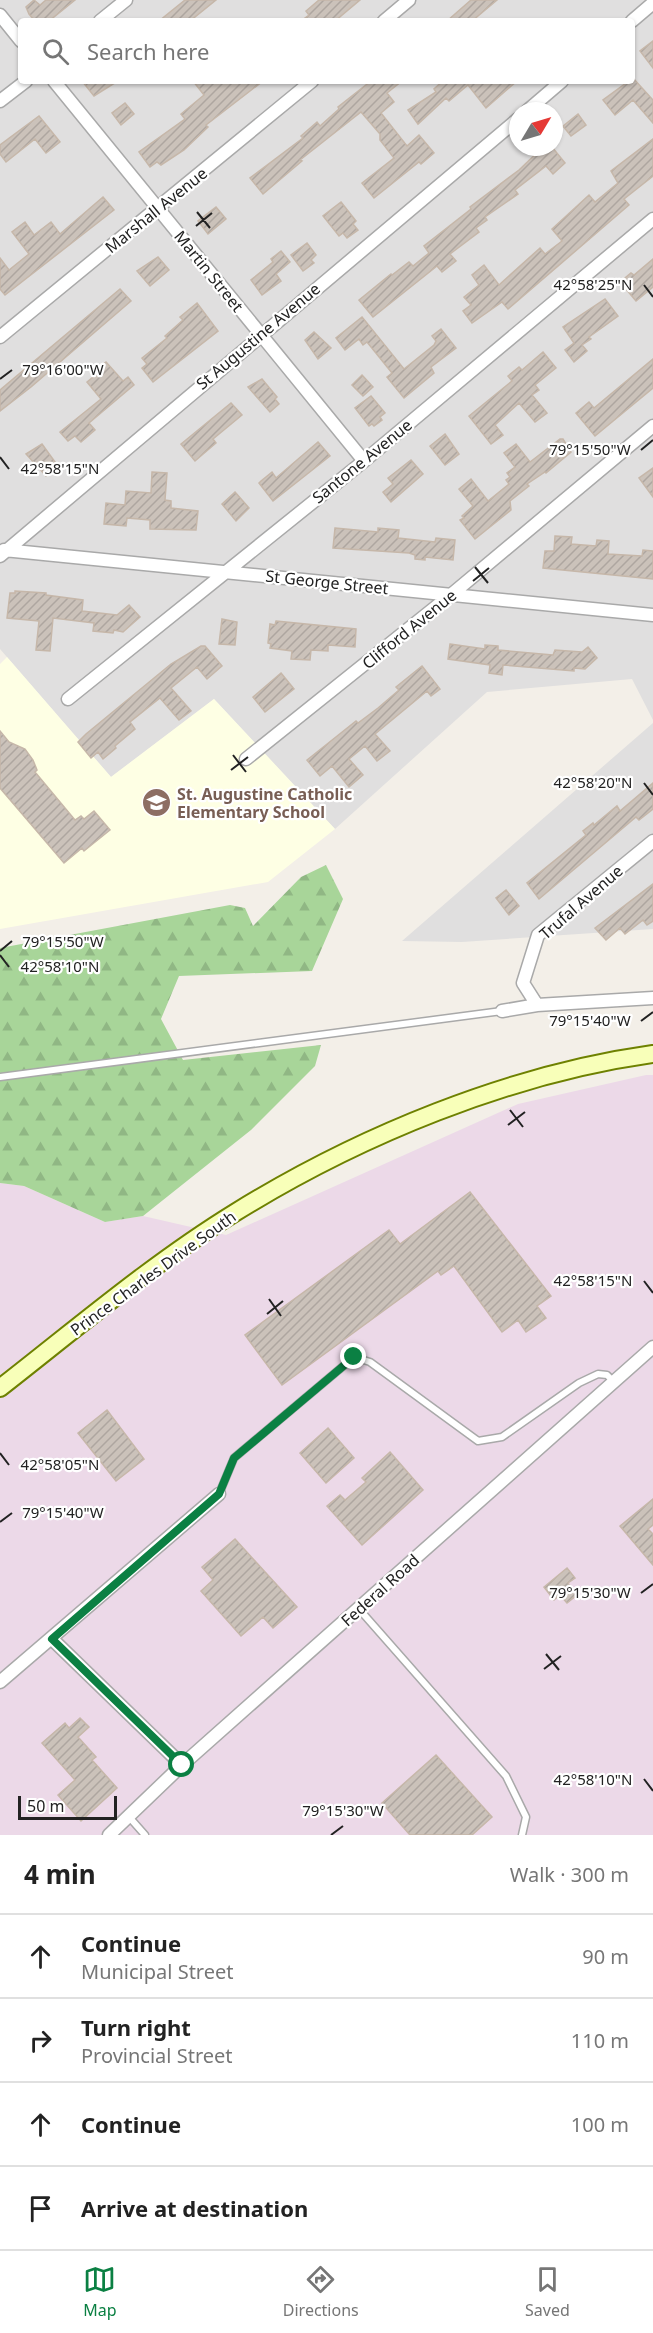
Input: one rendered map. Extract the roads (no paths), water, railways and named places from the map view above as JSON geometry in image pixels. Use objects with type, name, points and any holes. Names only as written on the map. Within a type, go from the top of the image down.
[{"type":"main road","name":"Prince Charles Drive South","points":[[0,1388],[193,1240],[299,1176],[391,1132],[456,1106],[548,1076],[653,1054]]},
{"type":"street","points":[[104,18],[126,0]]},
{"type":"street","points":[[388,18],[409,0]]},
{"type":"street","points":[[635,18],[653,3]]},
{"type":"street","points":[[0,15],[18,37]]},
{"type":"street","points":[[0,101],[22,84]]},
{"type":"street","name":"Martin Street","points":[[56,84],[364,461]]},
{"type":"street","name":"Marshall Avenue","points":[[0,337],[308,84]]},
{"type":"street","points":[[538,102],[558,84]]},
{"type":"street","name":"St Augustine Avenue","points":[[2,552],[260,333],[509,126]]},
{"type":"street","name":"Santone Avenue","points":[[68,699],[224,571],[364,461],[653,219]]},
{"type":"street","name":"Clifford Avenue","points":[[246,759],[452,594],[653,426]]},
{"type":"street","name":"St George Street","points":[[2,552],[224,571],[653,615]]},
{"type":"street","name":"Trufal Avenue","points":[[537,1005],[523,983],[538,935],[653,841]]},
{"type":"street","points":[[502,1011],[537,1005],[653,998]]},
{"type":"street","name":"Federal Road","points":[[109,1835],[130,1818],[182,1765],[653,1347]]},
{"type":"street","points":[[0,1682],[219,1494]]},
{"type":"street","points":[[52,1639],[182,1765]]},
{"type":"lane","points":[[0,1077],[502,1011]]},
{"type":"lane","points":[[219,1494],[234,1458],[354,1357],[370,1362],[478,1441],[501,1437],[579,1383],[598,1374],[607,1375],[614,1382]]},
{"type":"lane","points":[[359,1609],[506,1776],[526,1817],[522,1835]]},
{"type":"lane","points":[[130,1818],[145,1835]]},
{"type":"place","name":"St. Augustine Catholic Elementary School","points":[[156,803]]}]
